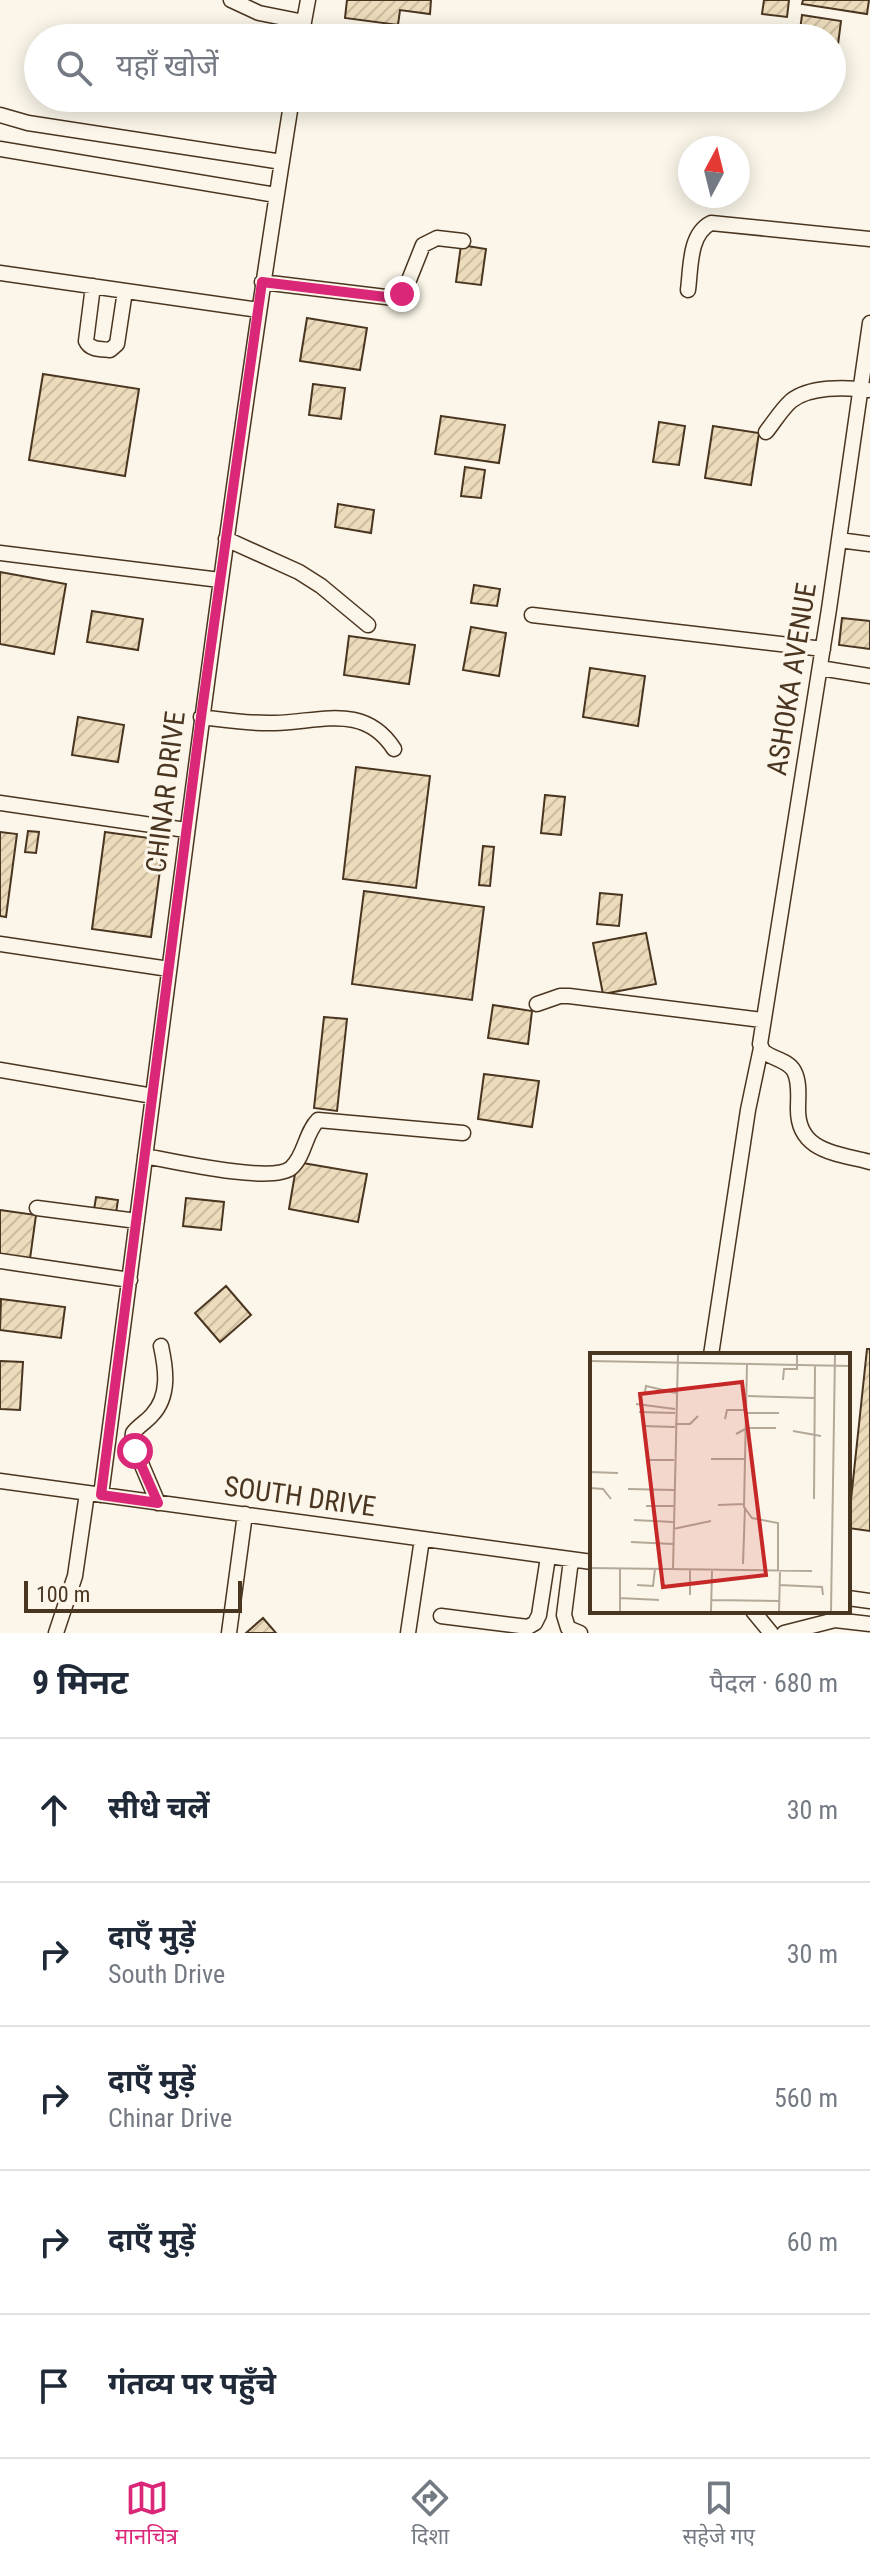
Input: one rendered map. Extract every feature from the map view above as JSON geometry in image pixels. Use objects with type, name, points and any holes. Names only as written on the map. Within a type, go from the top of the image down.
[{"type":"street","points":[[231,0],[248,9],[304,22],[308,0]]},
{"type":"street","name":"CHINAR DRIVE","points":[[56,1633],[75,1576],[94,1494],[130,1280],[201,717],[262,282],[290,112]]},
{"type":"street","points":[[0,115],[28,123],[282,162]]},
{"type":"street","points":[[0,149],[276,195]]},
{"type":"street","points":[[688,290],[696,239],[701,228],[711,223],[870,239]]},
{"type":"street","points":[[262,282],[394,298],[405,290],[423,245],[437,238],[463,241]]},
{"type":"street","points":[[0,273],[259,310]]},
{"type":"street","points":[[93,286],[86,341],[90,347],[97,349],[110,350],[117,344],[125,291]]},
{"type":"street","name":"ASHOKA AVENUE","points":[[711,1353],[865,389],[870,323]]},
{"type":"street","points":[[766,432],[790,402],[801,394],[865,389]]},
{"type":"street","points":[[226,539],[299,572],[368,625]]},
{"type":"street","points":[[839,540],[870,544]]},
{"type":"street","points":[[0,553],[220,580]]},
{"type":"street","points":[[532,615],[823,649]]},
{"type":"street","points":[[820,668],[870,676]]},
{"type":"street","points":[[201,717],[258,723],[343,718],[379,730],[394,749]]},
{"type":"street","points":[[0,803],[186,830]]},
{"type":"street","points":[[0,944],[169,969]]},
{"type":"street","points":[[537,1004],[569,996],[762,1020]]},
{"type":"street","points":[[760,1046],[769,1056],[786,1063],[794,1071],[798,1089],[799,1128],[806,1137],[815,1145],[832,1152],[870,1162]]},
{"type":"street","points":[[0,1070],[153,1096]]},
{"type":"street","points":[[145,1156],[228,1171],[277,1174],[291,1169],[318,1120],[463,1133]]},
{"type":"street","points":[[37,1208],[137,1221]]},
{"type":"street","points":[[0,1261],[130,1280]]},
{"type":"street","points":[[158,1503],[132,1442],[133,1433],[152,1416],[163,1395],[166,1369],[161,1346]]},
{"type":"street","name":"SOUTH DRIVE","points":[[0,1481],[590,1562]]},
{"type":"street","points":[[229,1633],[245,1514]]},
{"type":"street","points":[[408,1633],[422,1539]]},
{"type":"street","points":[[441,1616],[528,1627],[535,1623],[539,1615],[548,1557]]},
{"type":"street","points":[[571,1560],[564,1615],[568,1628],[580,1633]]},
{"type":"street","points":[[850,1598],[870,1601]]},
{"type":"street","points":[[755,1613],[771,1633]]},
{"type":"street","points":[[784,1633],[835,1620],[870,1624]]},
{"type":"building","points":[[347,0],[431,0],[430,14],[400,10],[398,24],[345,18]]},
{"type":"building","points":[[764,0],[789,0],[787,17],[762,14]]},
{"type":"building","points":[[803,0],[869,0],[867,14],[802,4]]},
{"type":"building","points":[[802,15],[841,21],[841,24],[801,24]]},
{"type":"building","points":[[461,245],[486,249],[481,285],[456,282]]},
{"type":"building","points":[[307,318],[367,328],[360,370],[300,361]]},
{"type":"building","points":[[43,374],[139,389],[125,476],[29,460]]},
{"type":"building","points":[[313,384],[345,388],[341,419],[309,415]]},
{"type":"building","points":[[441,416],[505,425],[499,463],[435,454]]},
{"type":"building","points":[[659,422],[685,426],[679,465],[653,462]]},
{"type":"building","points":[[713,426],[759,433],[751,485],[705,478]]},
{"type":"building","points":[[465,467],[485,470],[481,498],[461,496]]},
{"type":"building","points":[[338,504],[374,510],[371,533],[335,527]]},
{"type":"building","points":[[0,572],[66,584],[54,654],[0,644]]},
{"type":"building","points":[[474,585],[500,589],[497,606],[471,603]]},
{"type":"building","points":[[92,611],[143,619],[138,650],[87,642]]},
{"type":"building","points":[[842,618],[870,621],[870,649],[839,645]]},
{"type":"building","points":[[471,627],[506,633],[499,676],[463,670]]},
{"type":"building","points":[[349,636],[415,645],[409,684],[344,675]]},
{"type":"building","points":[[590,668],[645,676],[638,726],[583,717]]},
{"type":"building","points":[[78,717],[124,725],[118,762],[72,755]]},
{"type":"building","points":[[356,767],[430,776],[416,888],[343,879]]},
{"type":"building","points":[[545,795],[565,797],[561,835],[541,833]]},
{"type":"building","points":[[28,831],[39,832],[36,853],[25,852]]},
{"type":"building","points":[[0,832],[17,834],[6,917],[0,916]]},
{"type":"building","points":[[105,832],[164,840],[151,937],[92,929]]},
{"type":"building","points":[[483,846],[494,847],[490,886],[479,885]]},
{"type":"building","points":[[364,891],[484,907],[472,1000],[352,984]]},
{"type":"building","points":[[600,893],[622,895],[619,926],[597,924]]},
{"type":"building","points":[[646,933],[656,984],[603,994],[593,943]]},
{"type":"building","points":[[493,1005],[532,1011],[528,1044],[488,1038]]},
{"type":"building","points":[[324,1017],[347,1019],[337,1111],[314,1108]]},
{"type":"building","points":[[484,1074],[539,1081],[532,1127],[478,1119]]},
{"type":"building","points":[[297,1162],[367,1174],[358,1222],[289,1209]]},
{"type":"building","points":[[96,1197],[118,1200],[116,1213],[94,1210]]},
{"type":"building","points":[[186,1198],[224,1202],[221,1230],[183,1226]]},
{"type":"building","points":[[0,1210],[36,1215],[30,1259],[0,1255]]},
{"type":"building","points":[[226,1286],[251,1315],[220,1342],[195,1313]]},
{"type":"building","points":[[1,1299],[65,1307],[61,1338],[0,1330]]},
{"type":"building","points":[[867,1349],[870,1349],[870,1531],[850,1528]]},
{"type":"building","points":[[0,1361],[23,1362],[20,1410],[0,1409]]},
{"type":"building","points":[[263,1618],[276,1633],[246,1633]]},
{"type":"route","points":[[135,1451],[158,1503],[101,1495],[201,717],[262,282],[394,298],[402,294]]}]
